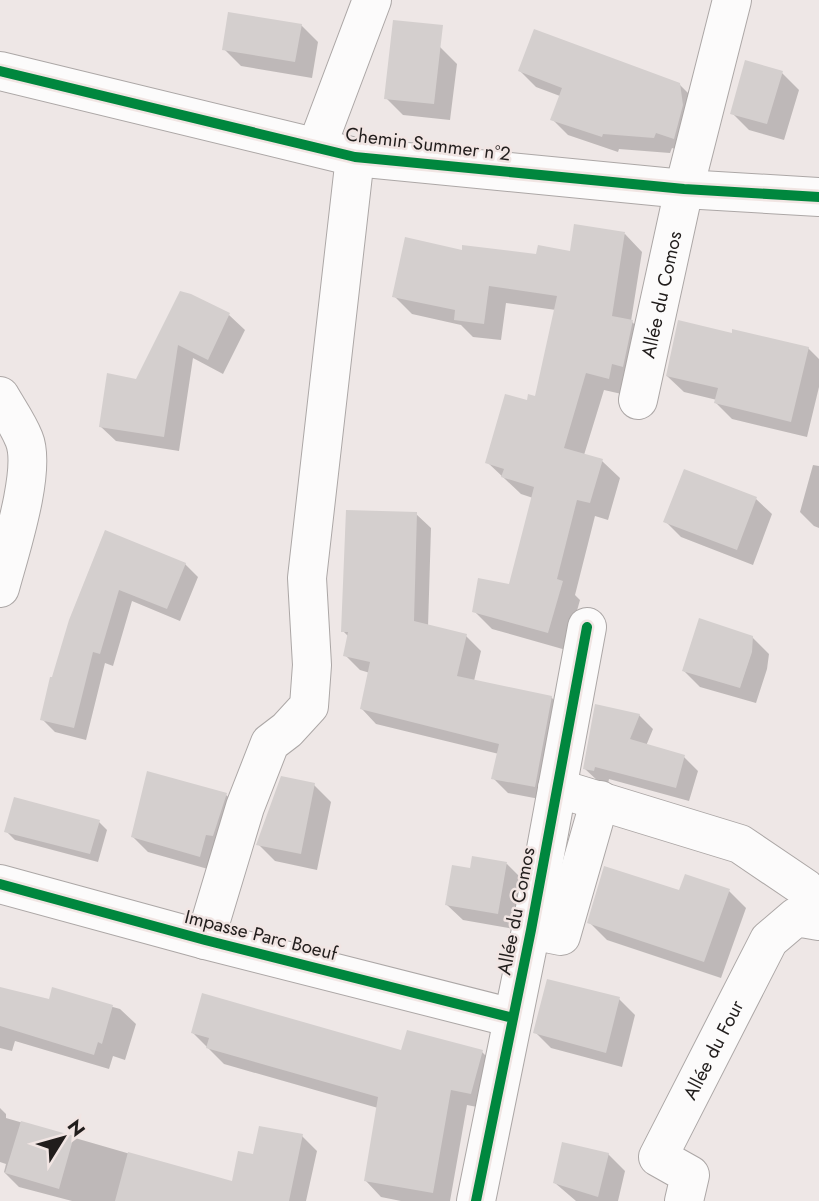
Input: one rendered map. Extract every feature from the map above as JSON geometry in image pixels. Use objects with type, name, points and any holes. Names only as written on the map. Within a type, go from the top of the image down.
[{"type":"street","points":[[317,146],[372,0]]},
{"type":"street","name":"Allée du Comos","points":[[638,400],[684,189],[732,0]]},
{"type":"street","name":"Chemin Summer n°2","points":[[0,71],[355,157],[684,189],[819,197]]},
{"type":"street","points":[[205,940],[245,807],[270,743],[288,730],[309,706],[312,666],[307,578],[355,157]]},
{"type":"street","points":[[0,396],[26,441],[27,464],[26,489],[0,588]]},
{"type":"street","name":"Allée du Comos","points":[[476,1201],[531,930],[587,627]]},
{"type":"street","points":[[557,788],[740,845],[805,888],[819,905]]},
{"type":"street","points":[[531,930],[561,936],[600,800]]},
{"type":"street","name":"Impasse Parc Boeuf","points":[[0,884],[205,940],[513,1018]]},
{"type":"street","name":"Allée du Four","points":[[684,1201],[690,1175],[658,1157],[769,940],[796,917],[819,920]]},
{"type":"building","points":[[228,12],[302,24],[295,62],[222,50]]},
{"type":"building","points":[[393,20],[443,25],[434,104],[384,99]]},
{"type":"building","points":[[534,29],[680,83],[683,105],[674,139],[656,133],[654,138],[603,134],[602,137],[550,120],[562,88],[518,71]]},
{"type":"building","points":[[745,60],[783,71],[767,124],[730,114]]},
{"type":"building","points":[[574,224],[625,232],[612,316],[633,320],[623,367],[612,364],[609,379],[586,373],[564,448],[603,459],[590,503],[577,500],[557,579],[563,581],[548,633],[472,612],[478,578],[509,584],[534,487],[501,477],[504,469],[485,463],[505,394],[527,400],[528,394],[535,396],[557,296],[489,286],[484,324],[454,320],[455,310],[392,297],[405,237],[462,250],[462,245],[536,254],[538,245],[570,251]]},
{"type":"building","points":[[180,291],[230,313],[208,360],[178,345],[164,437],[99,427],[107,373],[136,379]]},
{"type":"building","points":[[678,320],[809,347],[791,422],[714,403],[718,388],[666,376]]},
{"type":"building","points":[[684,469],[757,497],[737,550],[663,522]]},
{"type":"building","points":[[346,510],[417,512],[414,621],[467,634],[457,676],[552,696],[535,787],[491,779],[499,744],[360,709],[370,662],[343,656],[348,632],[341,632]]},
{"type":"building","points":[[105,530],[186,563],[167,609],[119,590],[100,654],[93,652],[74,728],[40,720],[50,677],[69,620]]},
{"type":"building","points":[[699,618],[753,636],[752,652],[740,688],[682,671]]},
{"type":"building","points":[[595,704],[640,714],[630,739],[685,755],[676,788],[595,767],[594,771],[583,769]]},
{"type":"building","points":[[147,771],[227,793],[213,836],[206,835],[200,857],[131,837]]},
{"type":"building","points":[[281,776],[315,783],[301,854],[256,845]]},
{"type":"building","points":[[14,797],[100,820],[90,854],[4,832]]},
{"type":"building","points":[[472,856],[507,862],[498,914],[445,905],[452,865],[470,868]]},
{"type":"building","points":[[604,866],[679,890],[685,874],[730,889],[704,962],[587,923]]},
{"type":"building","points":[[547,979],[620,997],[606,1053],[533,1033]]},
{"type":"building","points":[[0,987],[49,999],[52,987],[113,1005],[102,1044],[98,1042],[94,1055],[0,1026]]},
{"type":"building","points":[[202,993],[401,1050],[407,1030],[483,1050],[471,1094],[451,1090],[433,1193],[364,1181],[378,1097],[206,1048],[209,1038],[191,1033]]},
{"type":"building","points":[[21,1121],[74,1136],[59,1189],[5,1173]]},
{"type":"building","points":[[259,1126],[303,1134],[289,1201],[115,1201],[128,1152],[232,1181],[238,1151],[253,1154]]},
{"type":"building","points":[[562,1142],[609,1153],[598,1197],[553,1183]]},
{"type":"cycle path","points":[[0,71],[355,157],[684,189],[819,197]]},
{"type":"cycle path","points":[[476,1201],[531,930],[587,627]]},
{"type":"cycle path","points":[[0,884],[205,940],[513,1018]]}]
